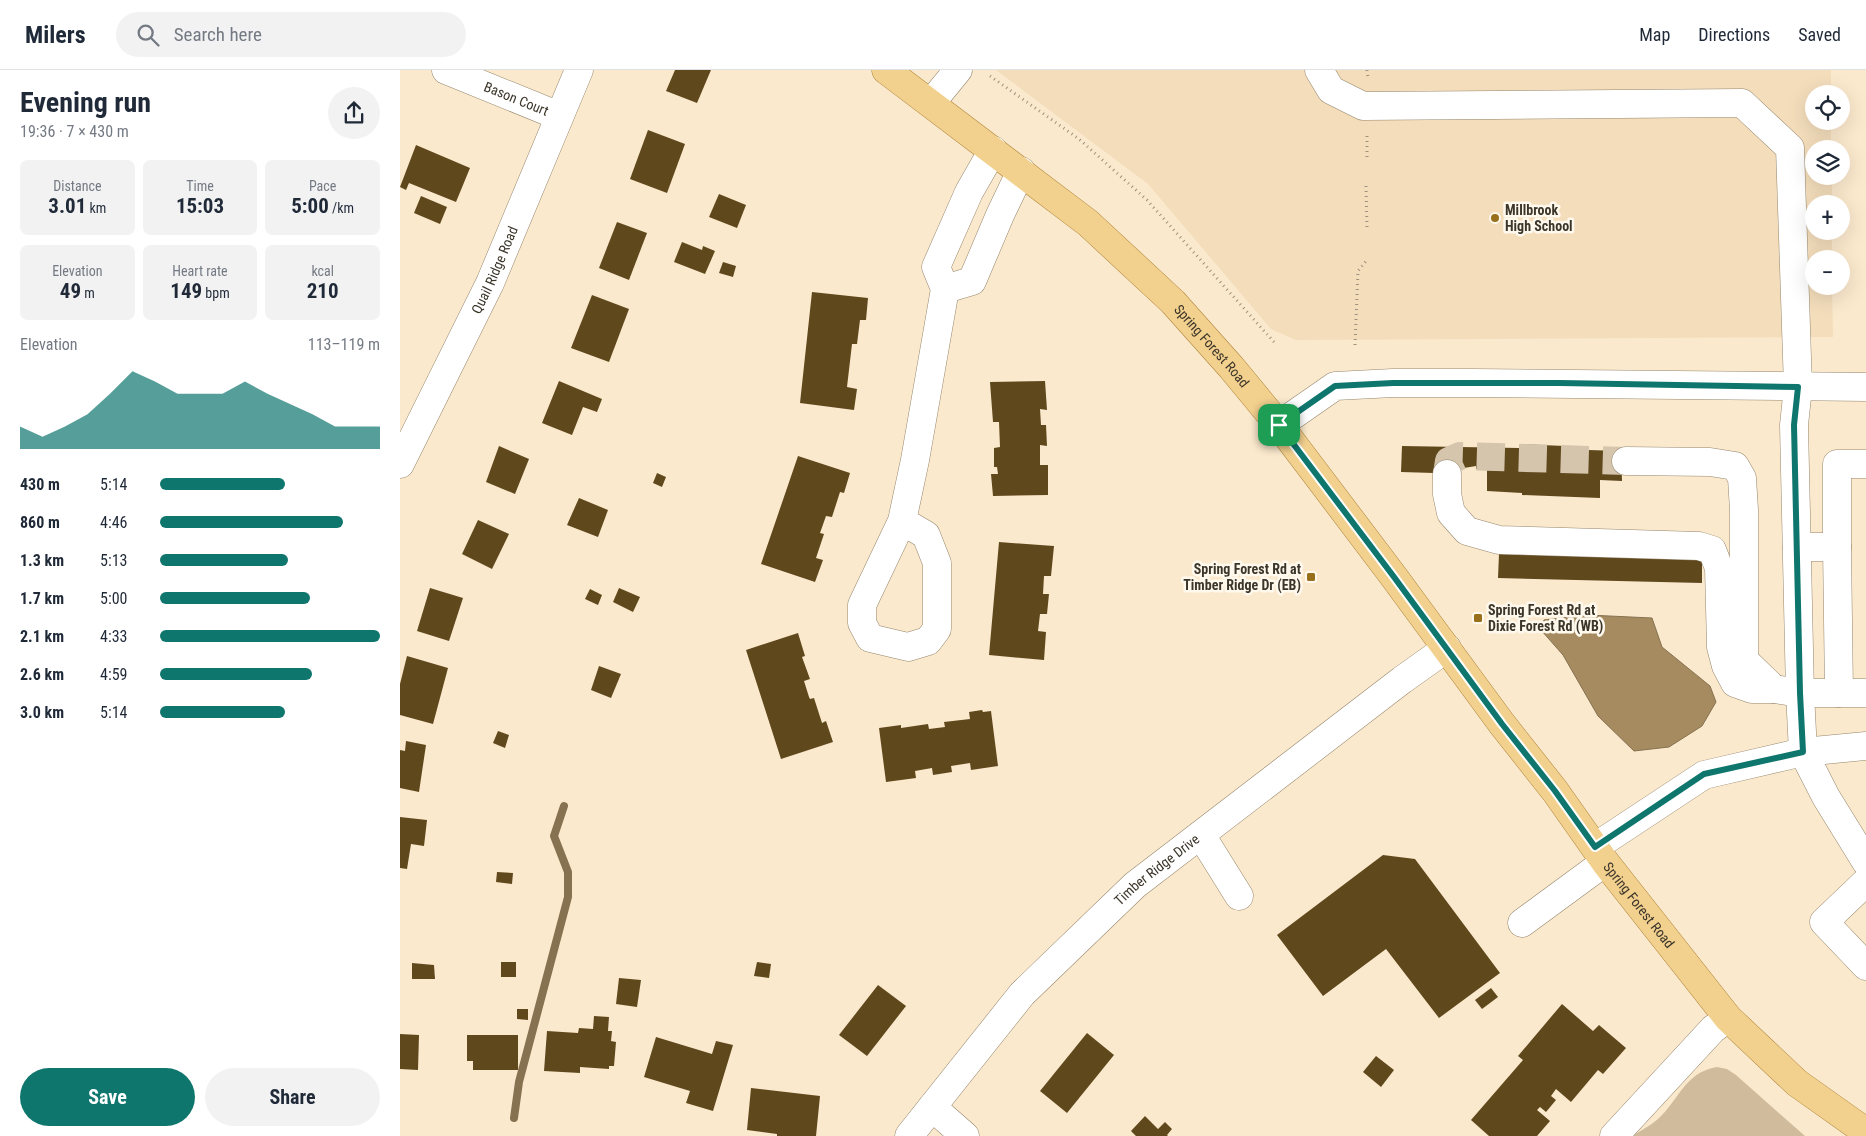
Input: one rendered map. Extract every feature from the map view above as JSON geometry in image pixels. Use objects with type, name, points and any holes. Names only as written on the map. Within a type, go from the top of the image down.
[{"type":"main road","name":"Spring Forest Road","points":[[886,70],[1088,223],[1173,302],[1231,367],[1279,425],[1502,724],[1555,791],[1600,854],[1728,1018],[1797,1083],[1866,1132]]},
{"type":"street","name":"Bason Court","points":[[446,70],[560,116]]},
{"type":"street","name":"Quail Ridge Road","points":[[400,464],[490,283],[579,70]]},
{"type":"street","points":[[931,103],[958,70]]},
{"type":"street","points":[[1319,70],[1331,90],[1363,106],[1742,103],[1790,148],[1798,387],[1794,425],[1797,547],[1787,691],[1803,752],[1826,797],[1866,862]]},
{"type":"street","points":[[902,521],[915,460],[945,289],[936,267],[969,192],[993,150]]},
{"type":"street","points":[[945,289],[972,281],[1021,171]]},
{"type":"street","points":[[1279,425],[1335,386],[1393,383],[1493,383],[1866,387]]},
{"type":"street","points":[[1626,461],[1710,462],[1735,466],[1742,478],[1744,510],[1744,660],[1787,691]]},
{"type":"street","points":[[1839,693],[1837,464],[1866,464]]},
{"type":"street","points":[[1446,474],[1446,494],[1451,513],[1467,531],[1499,540],[1698,546],[1712,550],[1719,568],[1721,648],[1726,666],[1735,683],[1752,689],[1866,693]]},
{"type":"street","points":[[1797,547],[1837,547]]},
{"type":"street","name":"Timber Ridge Drive","points":[[909,1136],[1022,994],[1135,885],[1402,680],[1447,648]]},
{"type":"street","points":[[1522,923],[1600,854],[1704,774],[1803,752],[1866,746]]},
{"type":"street","points":[[1201,836],[1239,896]]},
{"type":"street","points":[[1866,882],[1824,922],[1866,966]]},
{"type":"street","points":[[1614,1136],[1713,1029],[1728,1018]]},
{"type":"street","points":[[932,1107],[966,1136]]},
{"type":"path","points":[[990,76],[1079,139],[1147,200],[1274,342]]},
{"type":"path","points":[[1367,124],[1367,157]]},
{"type":"path","points":[[1366,186],[1367,228]]},
{"type":"path","points":[[1354,345],[1358,271],[1366,261]]},
{"type":"shaded area","name":"Millbrook High School","points":[[996,70],[1831,70],[1831,85],[1805,85],[1805,130],[1831,130],[1831,140],[1805,140],[1805,185],[1832,185],[1832,195],[1805,195],[1805,240],[1832,240],[1832,250],[1805,250],[1805,295],[1832,295],[1833,337],[1296,340],[1271,329],[1148,184]]},
{"type":"shaded area","points":[[1588,615],[1652,618],[1662,647],[1710,686],[1716,702],[1702,726],[1669,747],[1634,751],[1598,716],[1563,655],[1541,630],[1544,620]]},
{"type":"shaded area","points":[[1717,1067],[1727,1069],[1736,1075],[1805,1136],[1632,1136],[1658,1119],[1683,1088],[1697,1075]]},
{"type":"building","points":[[675,70],[711,70],[697,103],[666,91]]},
{"type":"building","points":[[648,130],[685,144],[667,193],[630,179]]},
{"type":"building","points":[[416,145],[470,168],[456,202],[409,183],[406,190],[400,187]]},
{"type":"building","points":[[719,194],[746,205],[737,228],[709,217]]},
{"type":"building","points":[[421,196],[447,207],[440,224],[414,213]]},
{"type":"building","points":[[617,222],[647,233],[629,280],[599,268]]},
{"type":"building","points":[[682,242],[702,250],[703,246],[715,251],[705,274],[674,262]]},
{"type":"building","points":[[723,262],[736,266],[733,277],[719,273]]},
{"type":"building","points":[[812,292],[868,298],[866,320],[860,320],[857,344],[852,344],[847,387],[857,389],[854,410],[800,403]]},
{"type":"building","points":[[592,295],[629,309],[609,362],[571,348]]},
{"type":"building","points":[[559,381],[602,399],[597,412],[583,407],[572,435],[542,423]]},
{"type":"building","points":[[1045,381],[1047,410],[1040,409],[1041,425],[1046,425],[1047,446],[1040,445],[1040,465],[1048,465],[1048,495],[993,496],[991,474],[998,474],[997,467],[994,467],[994,448],[1000,447],[999,422],[993,422],[990,382]]},
{"type":"building","points":[[1520,444],[1588,447],[1588,450],[1621,451],[1622,481],[1600,480],[1600,498],[1522,495],[1522,493],[1487,491],[1487,470],[1476,469],[1476,466],[1434,473],[1401,472],[1402,446],[1519,448]]},
{"type":"building","points":[[499,446],[529,459],[515,494],[486,482]]},
{"type":"building","points":[[798,456],[850,473],[844,493],[840,492],[832,517],[826,516],[820,533],[824,534],[816,558],[823,560],[815,582],[761,564]]},
{"type":"building","points":[[657,473],[666,477],[662,487],[653,483]]},
{"type":"building","points":[[579,498],[608,510],[598,537],[567,525]]},
{"type":"building","points":[[478,520],[509,534],[492,569],[462,554]]},
{"type":"building","points":[[999,542],[1054,546],[1051,576],[1044,576],[1043,594],[1049,594],[1047,614],[1040,614],[1038,631],[1046,632],[1044,660],[989,655]]},
{"type":"building","points":[[1499,554],[1702,559],[1702,583],[1498,578]]},
{"type":"building","points":[[430,588],[463,598],[449,641],[417,631]]},
{"type":"building","points":[[619,588],[640,597],[633,612],[613,602]]},
{"type":"building","points":[[590,589],[602,595],[598,605],[585,599]]},
{"type":"building","points":[[798,633],[805,656],[802,657],[810,679],[804,681],[809,697],[810,699],[814,698],[822,723],[826,721],[833,742],[781,759],[746,650]]},
{"type":"building","points":[[407,656],[448,668],[433,724],[400,715],[400,684]]},
{"type":"building","points":[[599,666],[621,674],[611,698],[591,690]]},
{"type":"building","points":[[982,710],[983,712],[991,711],[998,766],[971,770],[970,763],[951,766],[952,772],[933,775],[932,768],[915,771],[916,778],[886,782],[879,728],[901,725],[901,728],[928,724],[929,729],[945,727],[944,722],[970,719],[969,712]]},
{"type":"building","points":[[498,731],[509,735],[505,748],[493,743]]},
{"type":"building","points":[[406,741],[426,745],[419,792],[400,788],[400,750],[405,751]]},
{"type":"building","points":[[400,817],[427,820],[424,846],[411,844],[407,869],[400,868]]},
{"type":"building","points":[[1383,855],[1415,859],[1500,973],[1439,1018],[1386,949],[1323,996],[1277,935]]},
{"type":"building","points":[[497,872],[513,873],[512,884],[496,882]]},
{"type":"building","points":[[501,962],[516,962],[516,977],[501,977]]},
{"type":"building","points":[[757,962],[771,964],[769,978],[754,976]]},
{"type":"building","points":[[412,963],[434,965],[435,979],[412,979]]},
{"type":"building","points":[[619,978],[641,980],[637,1007],[616,1004]]},
{"type":"building","points":[[878,985],[906,1006],[867,1056],[839,1035]]},
{"type":"building","points":[[1491,988],[1498,997],[1482,1009],[1475,1000]]},
{"type":"building","points":[[1562,1004],[1593,1031],[1599,1025],[1626,1048],[1603,1074],[1598,1070],[1571,1102],[1556,1089],[1551,1096],[1556,1100],[1546,1112],[1540,1107],[1537,1110],[1550,1121],[1537,1136],[1489,1136],[1471,1120],[1523,1060],[1518,1056]]},
{"type":"building","points":[[517,1009],[528,1009],[528,1020],[517,1019]]},
{"type":"building","points":[[594,1016],[609,1017],[608,1031],[612,1031],[611,1041],[616,1042],[614,1066],[609,1066],[609,1069],[580,1067],[580,1073],[544,1071],[547,1031],[578,1033],[579,1028],[593,1029]]},
{"type":"building","points":[[1087,1033],[1114,1055],[1067,1113],[1040,1091]]},
{"type":"building","points":[[400,1034],[419,1035],[418,1070],[400,1069]]},
{"type":"building","points":[[467,1035],[518,1035],[518,1070],[473,1070],[473,1061],[467,1061]]},
{"type":"building","points":[[656,1037],[712,1054],[716,1041],[733,1045],[713,1111],[686,1103],[690,1091],[644,1077]]},
{"type":"building","points":[[1376,1056],[1394,1070],[1381,1087],[1363,1072]]},
{"type":"building","points":[[751,1088],[820,1096],[816,1136],[777,1136],[777,1134],[747,1130]]},
{"type":"building","points":[[1145,1116],[1158,1129],[1165,1122],[1172,1129],[1168,1136],[1136,1136],[1131,1131]]},
{"type":"waterway","points":[[514,1118],[519,1082],[568,897],[568,872],[554,836],[564,806]]},
{"type":"tunnel","points":[[1447,474],[1449,461],[1460,456],[1626,461]]},
{"type":"place","name":"Millbrook High School","points":[[1495,218]]},
{"type":"place","name":"Spring Forest Rd at Timber Ridge Dr (EB)","points":[[1311,577]]},
{"type":"place","name":"Spring Forest Rd at Dixie Forest Rd (WB)","points":[[1478,618]]},
{"type":"route","points":[[1393,383],[1560,383],[1798,387],[1794,425],[1803,752],[1704,774],[1595,847],[1555,791],[1502,724],[1279,425],[1318,396],[1335,386],[1393,383]]}]
